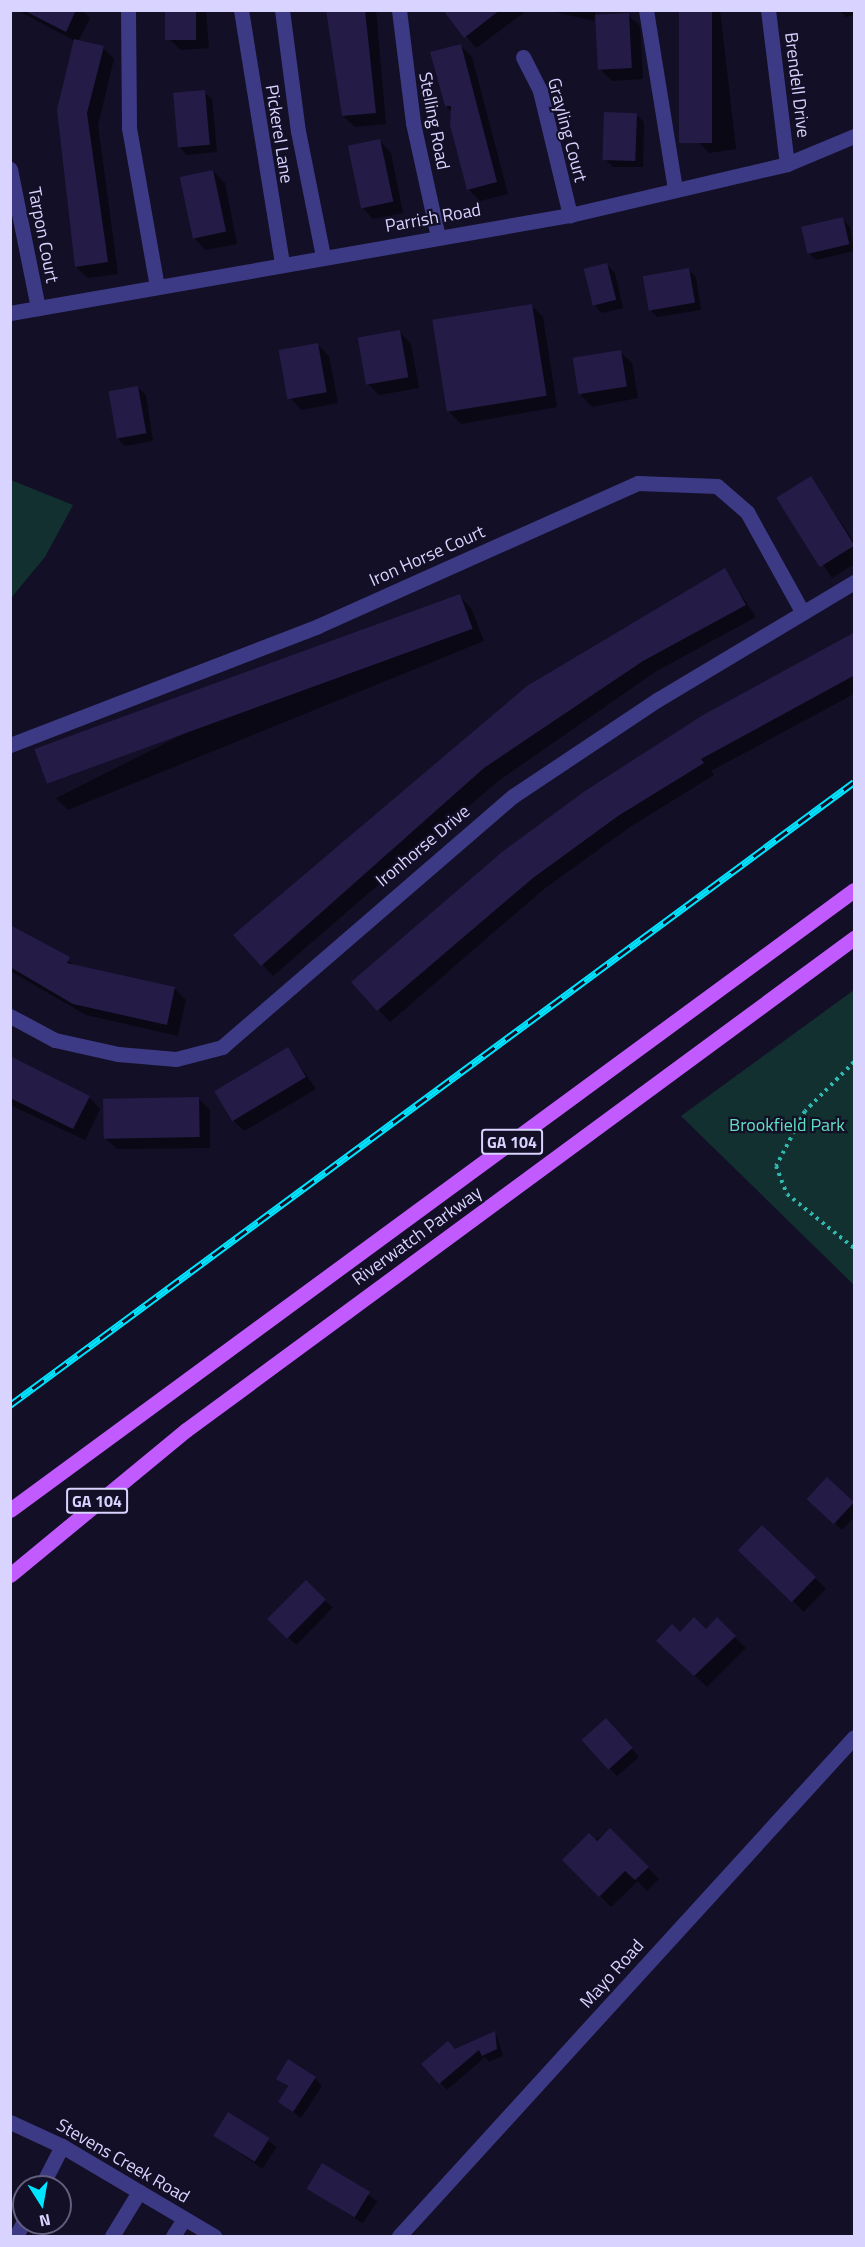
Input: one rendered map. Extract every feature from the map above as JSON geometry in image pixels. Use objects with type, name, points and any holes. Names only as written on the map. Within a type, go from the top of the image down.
[{"type":"main road","name":"Riverwatch Parkway","points":[[10,1510],[855,890]]},
{"type":"main road","name":"Riverwatch Parkway","points":[[10,1575],[186,1430],[855,938]]},
{"type":"street","points":[[128,10],[129,128],[157,286]]},
{"type":"street","name":"Pickerel Lane","points":[[241,10],[282,264]]},
{"type":"street","name":"Pickerel Lane","points":[[282,10],[298,131],[323,256]]},
{"type":"street","name":"Stelling Road","points":[[399,10],[412,112],[438,237]]},
{"type":"street","points":[[646,10],[675,190]]},
{"type":"street","name":"Brendell Drive","points":[[768,10],[787,164]]},
{"type":"street","name":"Grayling Court","points":[[523,57],[540,91],[570,215]]},
{"type":"street","name":"Parrish Road","points":[[10,313],[323,256],[570,215],[787,164],[855,136]]},
{"type":"street","name":"Tarpon Court","points":[[10,170],[38,308]]},
{"type":"street","name":"Iron Horse Court","points":[[10,745],[318,626],[638,483],[717,486],[747,512],[803,614]]},
{"type":"street","name":"Ironhorse Drive","points":[[10,1016],[55,1040],[118,1054],[176,1059],[222,1047],[513,796],[657,700],[855,582]]},
{"type":"street","name":"Mayo Road","points":[[399,2236],[855,1737]]},
{"type":"street","name":"Stevens Creek Road","points":[[10,2122],[62,2146],[214,2236]]},
{"type":"street","points":[[47,2175],[62,2146]]},
{"type":"street","points":[[117,2235],[139,2192]]},
{"type":"street","points":[[173,2236],[184,2219]]},
{"type":"path","points":[[855,1062],[805,1111],[776,1166],[787,1194],[855,1248]]},
{"type":"green space","points":[[11,480],[73,505],[45,557],[11,598]]},
{"type":"green space","name":"Brookfield Park","points":[[854,990],[854,1285],[681,1116]]},
{"type":"building","points":[[23,10],[76,10],[66,32]]},
{"type":"building","points":[[165,10],[196,10],[196,40],[165,40]]},
{"type":"building","points":[[326,10],[365,10],[376,113],[342,116]]},
{"type":"building","points":[[443,10],[500,10],[464,38]]},
{"type":"building","points":[[679,10],[712,10],[712,143],[679,143]]},
{"type":"building","points":[[629,13],[632,68],[598,70],[595,15]]},
{"type":"building","points":[[74,39],[104,46],[87,113],[108,262],[75,267],[57,110]]},
{"type":"building","points":[[461,44],[497,182],[467,190],[450,125],[451,106],[445,106],[430,52]]},
{"type":"building","points":[[205,90],[210,145],[178,148],[173,93]]},
{"type":"building","points":[[604,112],[637,113],[635,161],[602,160]]},
{"type":"building","points":[[380,139],[393,202],[361,208],[348,146]]},
{"type":"building","points":[[213,170],[226,232],[193,239],[180,177]]},
{"type":"building","points":[[843,217],[849,244],[807,254],[801,227]]},
{"type":"building","points":[[607,263],[616,300],[593,306],[584,269]]},
{"type":"building","points":[[689,268],[695,302],[649,311],[643,276]]},
{"type":"building","points":[[532,304],[547,396],[447,412],[432,320]]},
{"type":"building","points":[[400,330],[408,377],[366,385],[358,337]]},
{"type":"building","points":[[318,343],[327,392],[287,399],[279,350]]},
{"type":"building","points":[[621,350],[627,387],[578,394],[573,358]]},
{"type":"building","points":[[138,386],[146,433],[117,438],[108,391]]},
{"type":"building","points":[[811,476],[854,545],[820,567],[776,498]]},
{"type":"building","points":[[725,568],[746,605],[643,661],[484,768],[261,966],[233,935],[527,686]]},
{"type":"building","points":[[460,594],[473,629],[47,784],[34,749]]},
{"type":"building","points":[[855,632],[855,675],[701,759],[704,763],[618,816],[533,878],[377,1011],[351,982],[502,852],[585,791],[703,715]]},
{"type":"building","points":[[10,925],[70,957],[67,963],[175,987],[167,1025],[73,1004],[10,967]]},
{"type":"building","points":[[288,1047],[306,1077],[232,1121],[214,1091]]},
{"type":"building","points":[[10,1056],[90,1096],[73,1129],[10,1098]]},
{"type":"building","points":[[199,1097],[200,1137],[104,1139],[103,1099]]},
{"type":"building","points":[[827,1477],[854,1502],[834,1524],[807,1499]]},
{"type":"building","points":[[762,1525],[816,1577],[792,1602],[738,1550]]},
{"type":"building","points":[[306,1580],[326,1600],[287,1639],[267,1619]]},
{"type":"building","points":[[694,1617],[706,1629],[717,1617],[736,1636],[694,1676],[656,1641],[672,1624],[680,1632]]},
{"type":"building","points":[[606,1718],[633,1748],[608,1770],[581,1740]]},
{"type":"building","points":[[610,1828],[649,1867],[635,1880],[625,1871],[599,1897],[562,1860],[589,1833],[597,1841]]},
{"type":"building","points":[[495,2031],[497,2049],[482,2056],[479,2050],[439,2084],[421,2064],[448,2041],[455,2049]]},
{"type":"building","points":[[288,2059],[316,2077],[293,2112],[278,2102],[288,2086],[276,2079]]},
{"type":"building","points":[[228,2112],[270,2138],[255,2162],[213,2136]]},
{"type":"building","points":[[322,2163],[370,2192],[355,2218],[307,2189]]},
{"type":"railway","points":[[10,1405],[854,782]]}]
